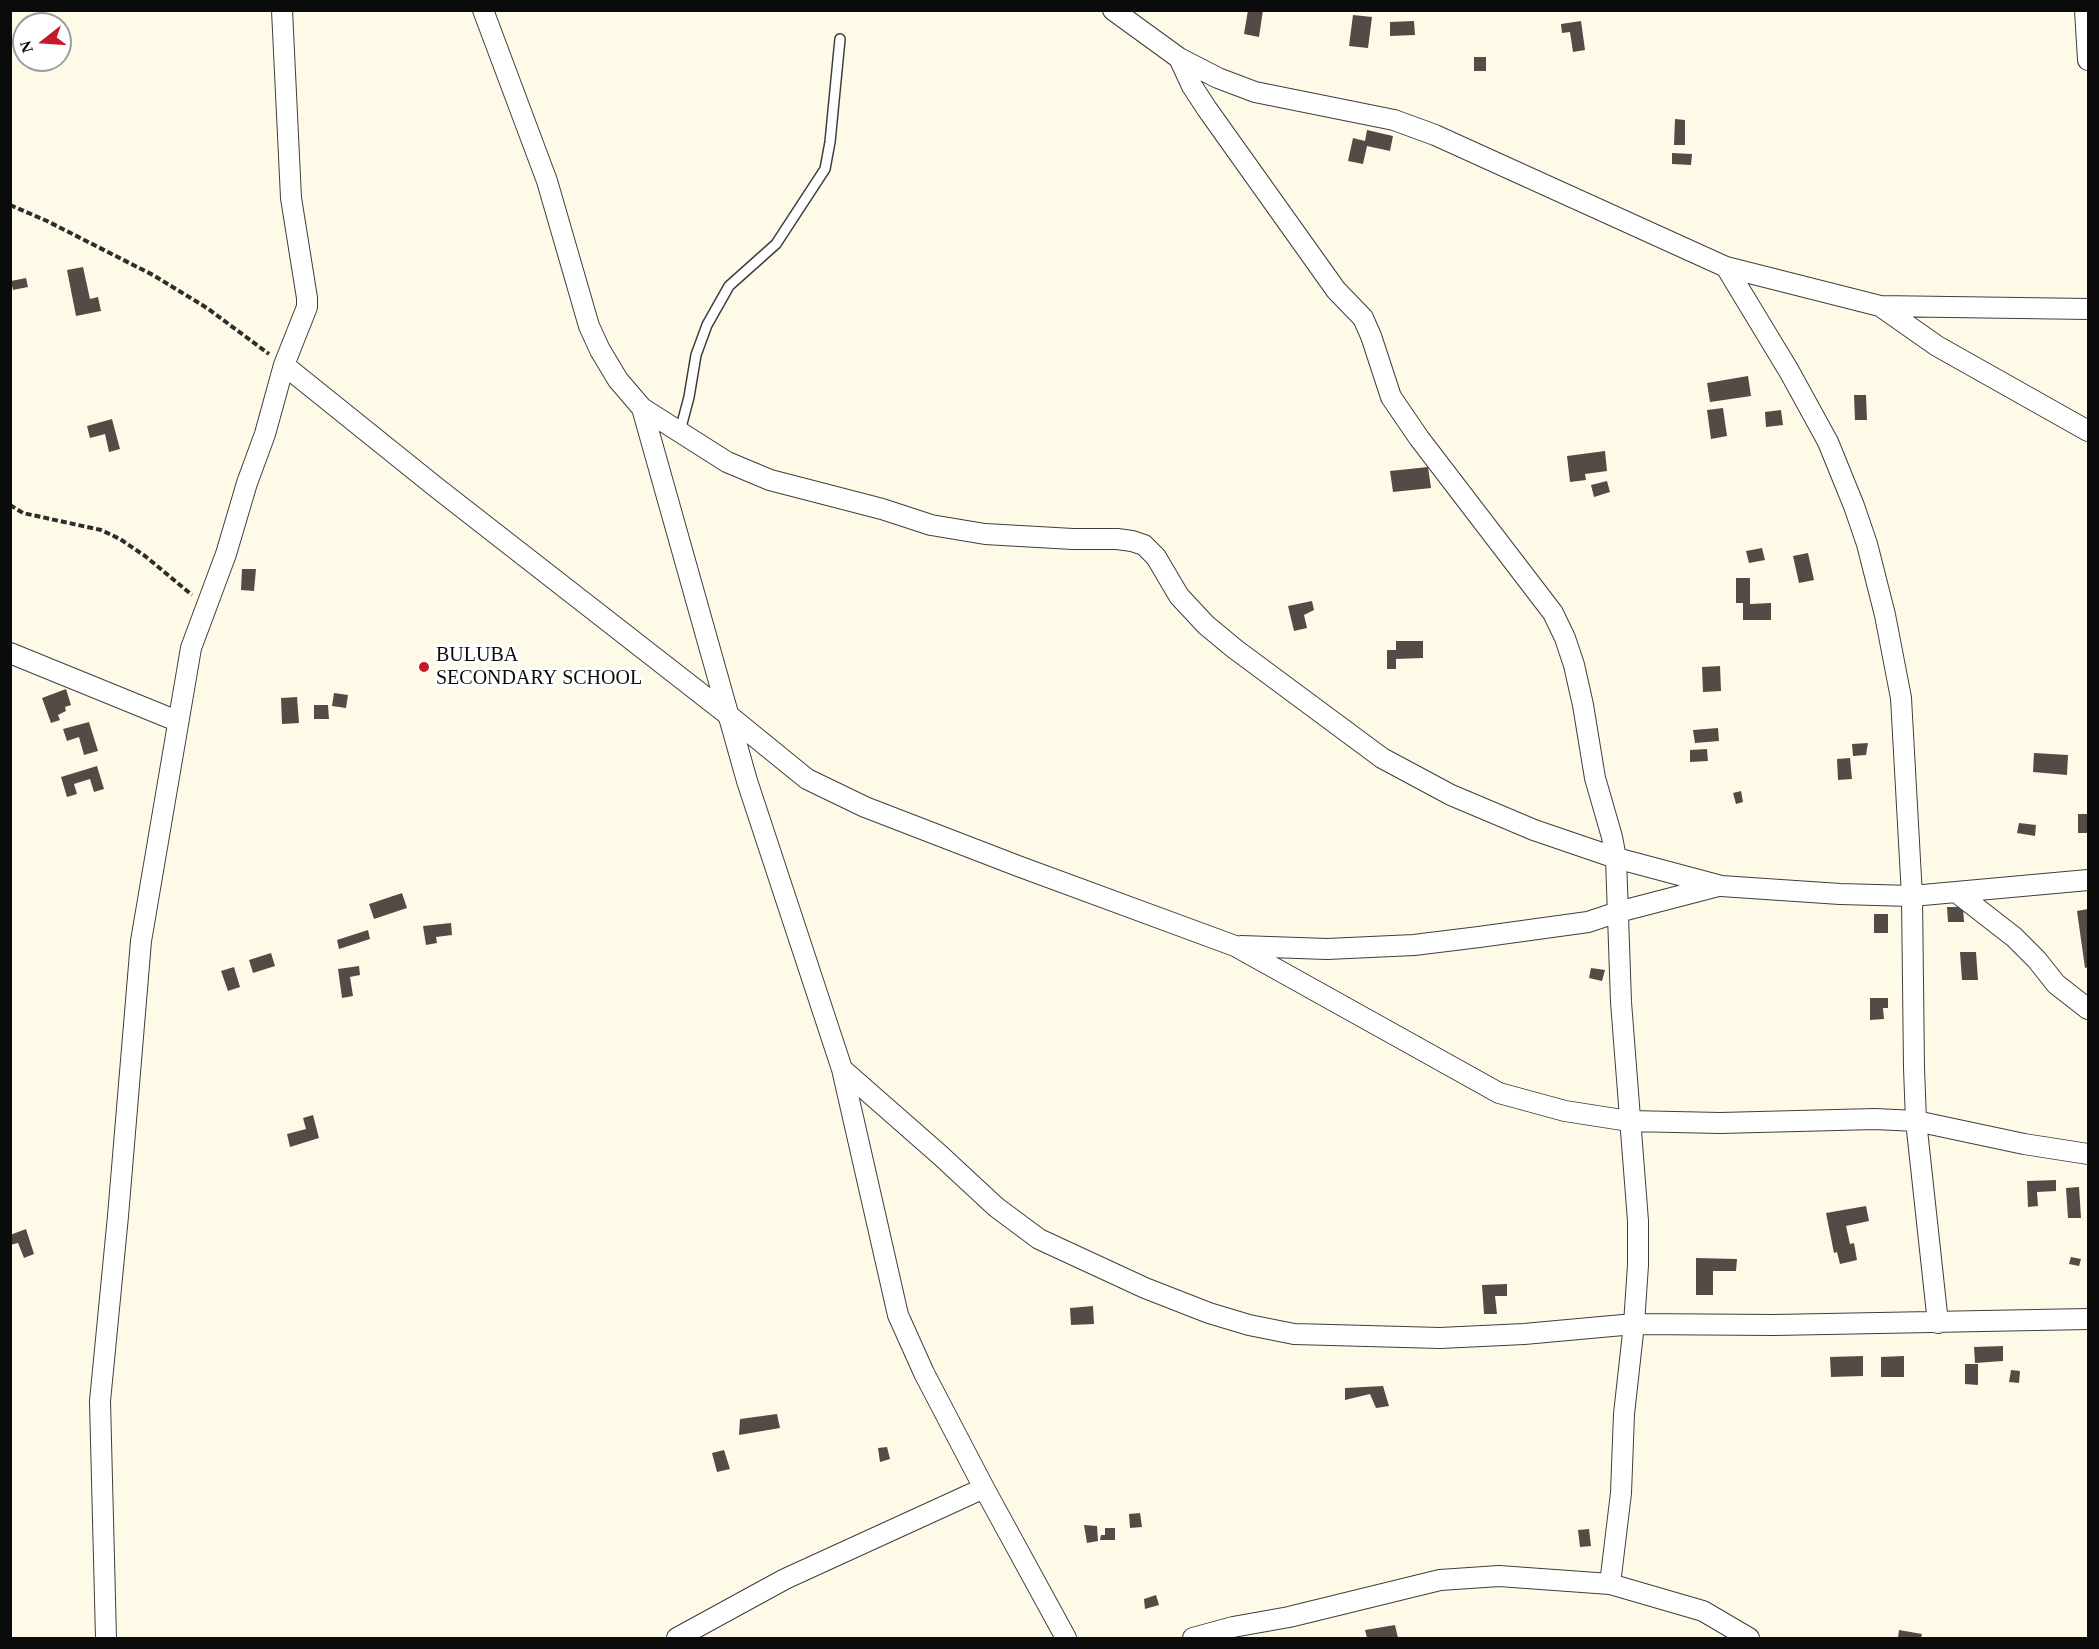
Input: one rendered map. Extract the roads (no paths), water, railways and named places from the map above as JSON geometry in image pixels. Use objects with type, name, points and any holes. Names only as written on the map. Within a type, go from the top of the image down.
[{"type":"street","points":[[106,1638],[99,1401],[118,1216],[141,941],[191,648],[226,554],[247,483],[265,434],[284,365],[304,318],[307,298],[291,198],[282,10]]},
{"type":"street","points":[[483,10],[547,181],[589,326],[600,350],[618,380],[642,408],[727,462],[770,480],[882,509],[932,525],[985,534],[1117,539],[1144,545],[1156,557],[1179,596],[1206,625],[1235,650],[1383,758],[1451,795],[1534,830],[1616,858],[1721,886],[1840,894],[1912,896],[2088,880]]},
{"type":"street","points":[[1113,10],[1179,58],[1218,78],[1256,92],[1394,120],[1436,135],[1726,267],[1880,306],[2088,309]]},
{"type":"street","points":[[2085,10],[2088,60]]},
{"type":"street","points":[[1179,58],[1192,86],[1207,109],[1336,290],[1363,318],[1391,397],[1403,416],[1553,613],[1574,665],[1594,778],[1616,858],[1621,1002],[1638,1221],[1638,1265],[1624,1414],[1621,1493],[1610,1584]]},
{"type":"street","points":[[1726,267],[1789,371],[1828,442],[1867,544],[1885,615],[1901,698],[1912,896],[1916,1121],[1938,1323]]},
{"type":"street","points":[[1880,306],[1937,346],[2088,431]]},
{"type":"street","points":[[284,365],[446,496],[727,714],[781,760],[821,788],[1018,866],[1235,946],[1499,1092],[1565,1112],[1629,1120],[1720,1123],[1875,1119],[1916,1121],[2024,1144],[2088,1154]]},
{"type":"street","points":[[642,408],[747,781],[842,1069],[898,1315],[924,1373],[1066,1638]]},
{"type":"street","points":[[10,653],[177,721]]},
{"type":"street","points":[[1235,946],[1327,949],[1414,945],[1588,922],[1618,912],[1721,886]]},
{"type":"street","points":[[1956,892],[2027,948],[2056,984],[2088,1009]]},
{"type":"street","points":[[842,1069],[996,1207],[1039,1239],[1145,1288],[1209,1313],[1249,1325],[1294,1334],[1440,1338],[1524,1334],[1634,1324],[1774,1325],[2088,1319]]},
{"type":"street","points":[[677,1638],[785,1579],[984,1488]]},
{"type":"street","points":[[1193,1638],[1440,1580],[1499,1576],[1610,1584],[1703,1611],[1749,1638]]},
{"type":"lane","points":[[680,431],[690,397],[696,355],[707,325],[729,286],[776,243],[825,170],[840,39]]},
{"type":"place","name":"BULUBA SECONDARY SCHOOL","points":[[424,667]]}]
